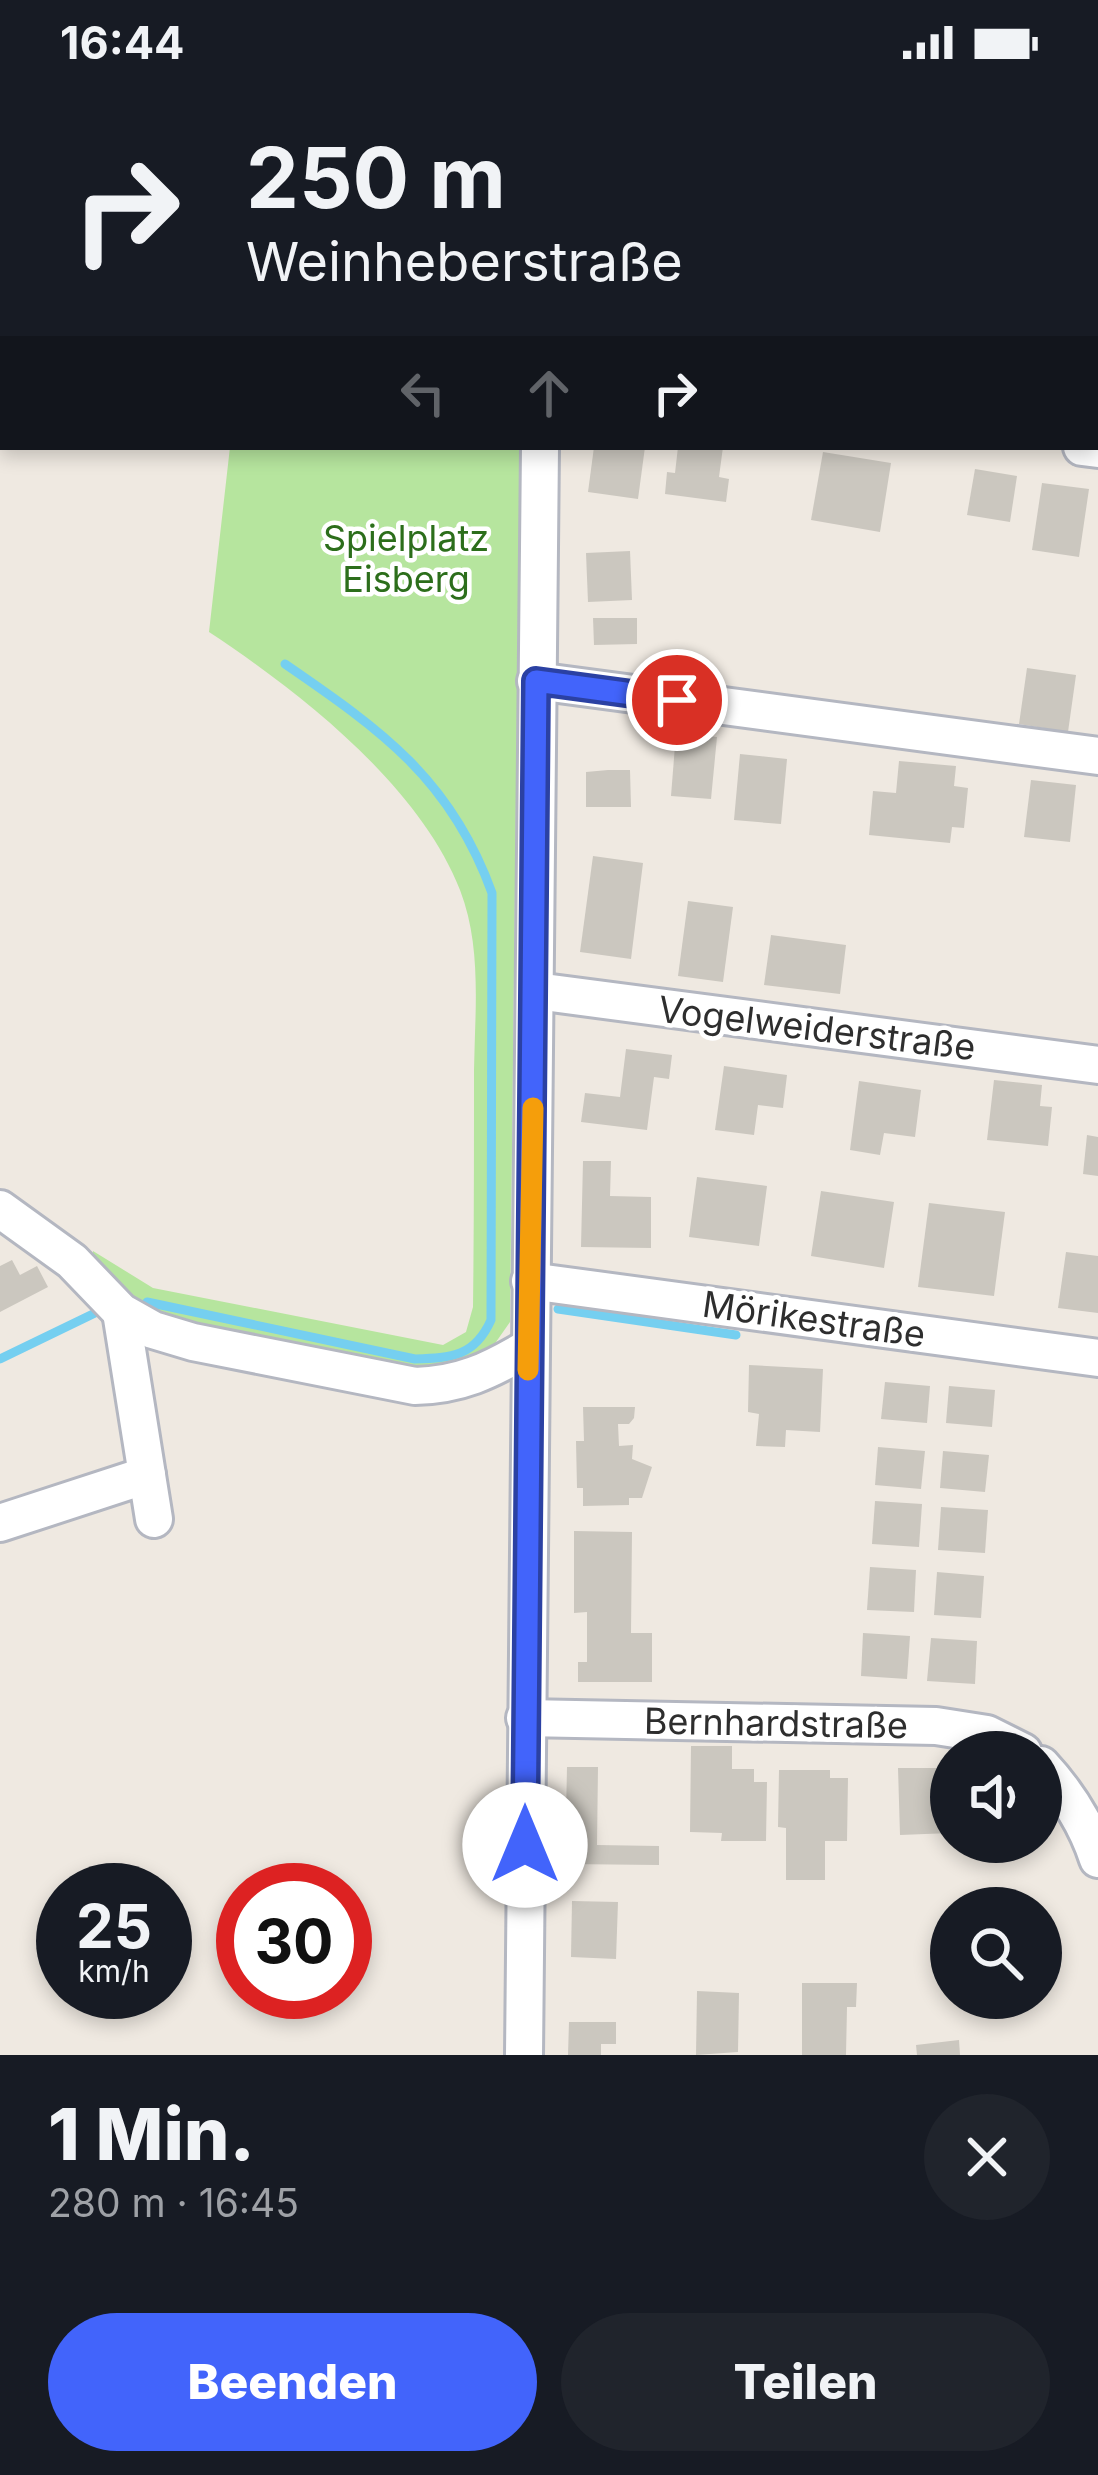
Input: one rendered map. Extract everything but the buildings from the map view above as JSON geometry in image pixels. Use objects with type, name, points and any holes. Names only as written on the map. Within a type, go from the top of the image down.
[{"type":"street","points":[[524,2055],[540,450]]},
{"type":"street","points":[[536,681],[1098,756]]},
{"type":"street","name":"Vogelweiderstraße","points":[[536,992],[1098,1065]]},
{"type":"street","points":[[0,1209],[72,1261],[122,1312],[153,1330],[193,1342],[415,1386],[449,1385],[481,1376],[528,1348]]},
{"type":"street","name":"Mörikestraße","points":[[530,1280],[1098,1358]]},
{"type":"street","points":[[122,1312],[154,1519]]},
{"type":"street","points":[[0,1522],[147,1475]]},
{"type":"street","name":"Bernhardstraße","points":[[525,1718],[936,1726],[968,1731]]},
{"type":"street","points":[[1062,1788],[1089,1830],[1098,1859]]},
{"type":"green space","name":"Spielplatz Eisberg","points":[[230,450],[520,450],[510,1322],[489,1352],[446,1375],[158,1321],[92,1269],[93,1251],[153,1288],[443,1345],[466,1332],[473,1307],[476,979],[472,934],[460,890],[441,851],[387,778],[318,712],[209,632]]},
{"type":"waterway","points":[[147,1302],[415,1359],[461,1353],[478,1341],[491,1320],[492,893],[456,818],[409,760],[285,664]]},
{"type":"waterway","points":[[558,1309],[736,1335]]},
{"type":"waterway","points":[[0,1359],[95,1313]]},
{"type":"slow traffic","points":[[528,1370],[533,1108]]},
{"type":"route","points":[[525,1845],[536,681],[677,700]]}]
